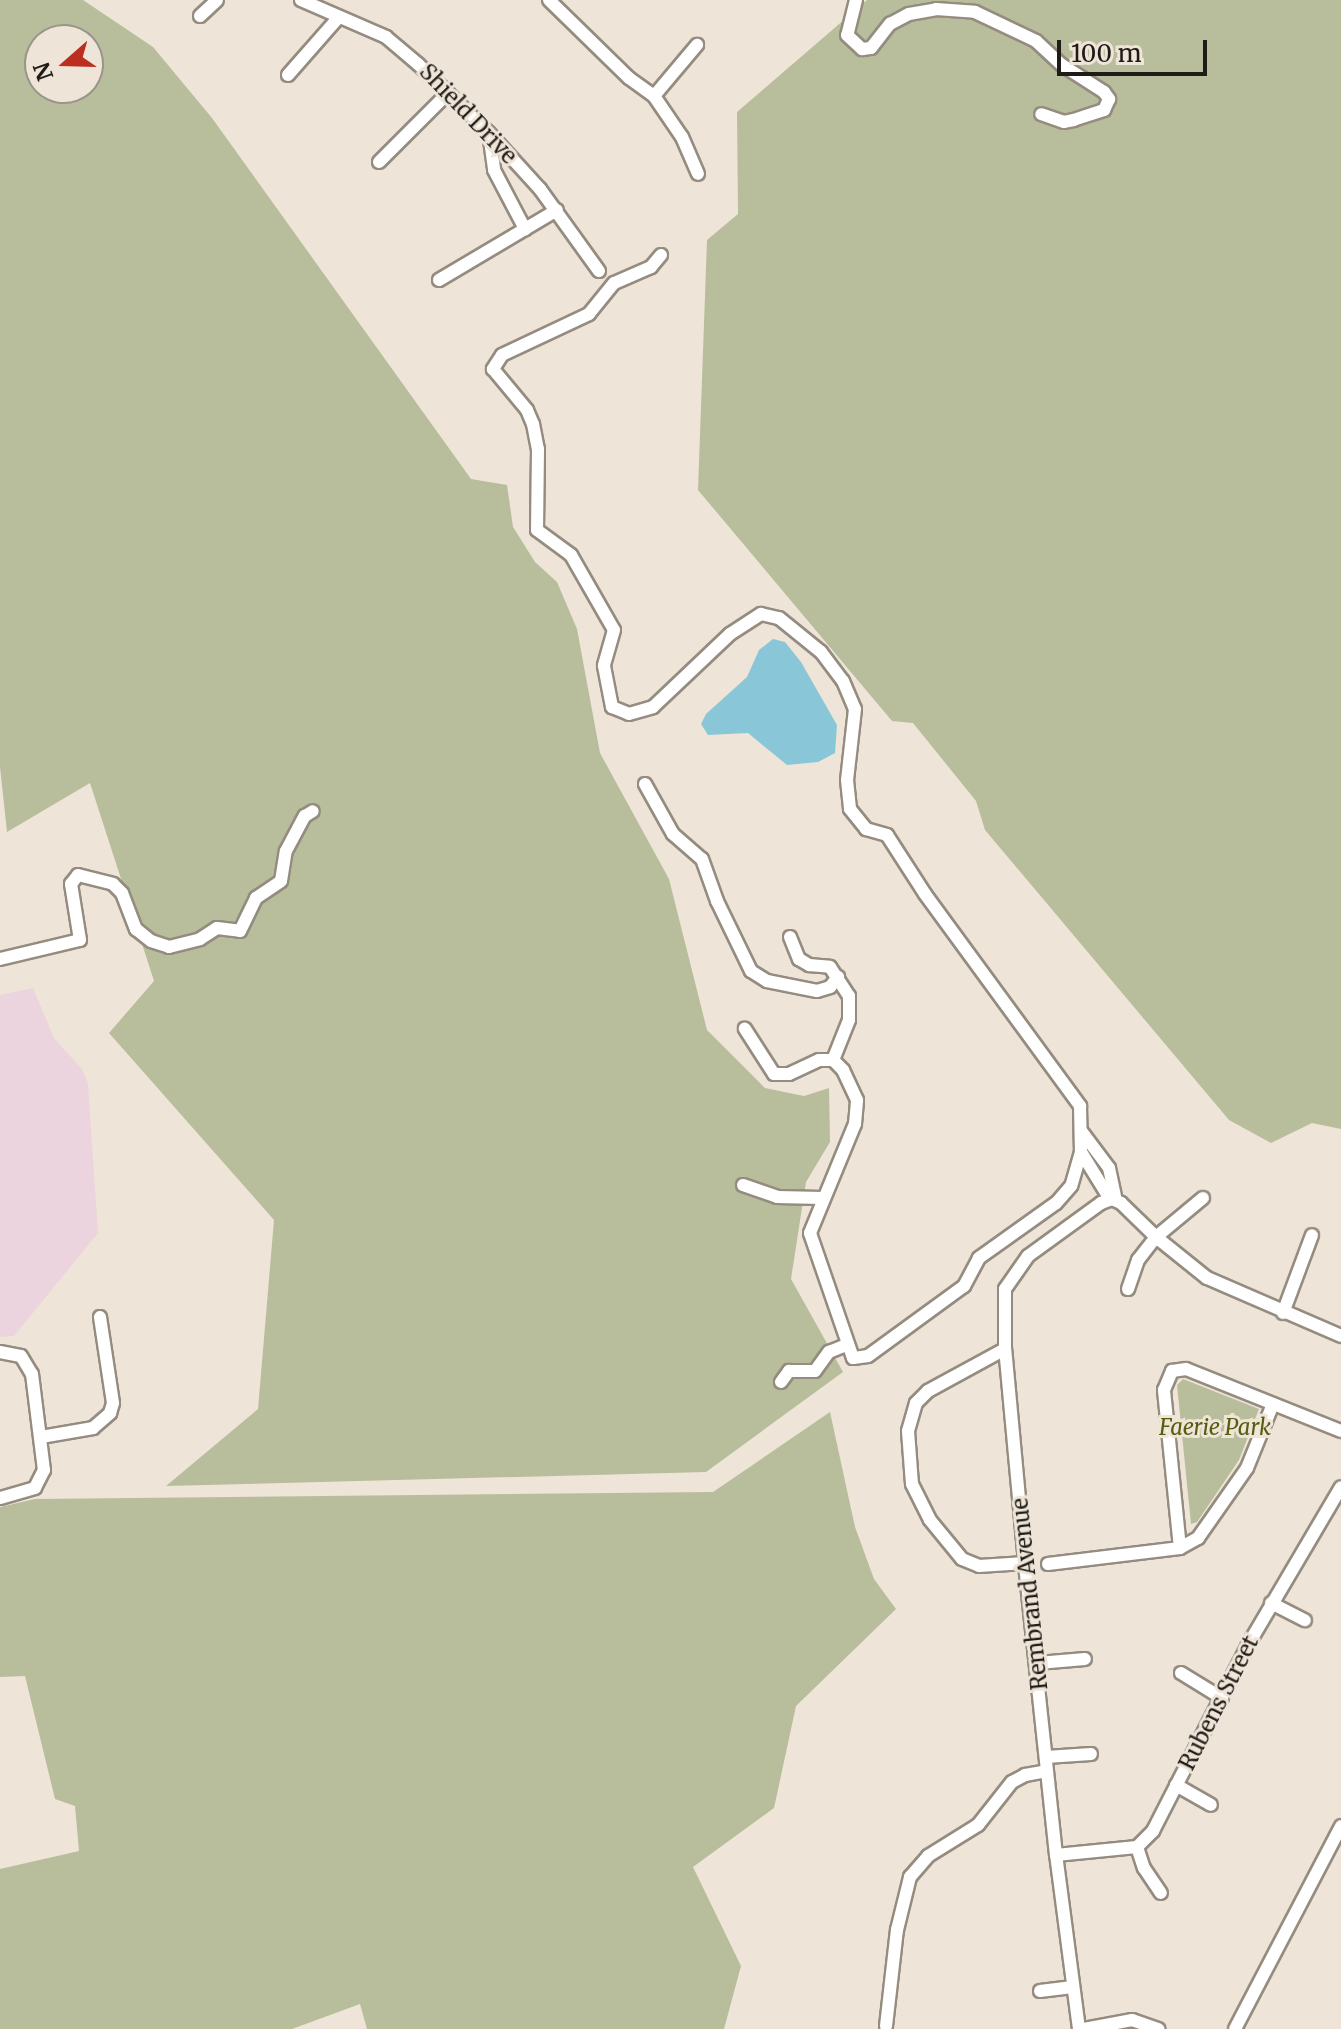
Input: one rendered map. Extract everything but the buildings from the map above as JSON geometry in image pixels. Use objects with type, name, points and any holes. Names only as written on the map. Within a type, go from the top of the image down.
[{"type":"street","points":[[200,16],[217,0]]},
{"type":"street","name":"Shield Drive","points":[[301,0],[386,37],[448,93],[489,133],[557,210],[599,271]]},
{"type":"street","points":[[549,0],[629,78],[654,96],[682,137],[698,174]]},
{"type":"street","points":[[856,0],[847,32],[852,42],[862,49],[871,48],[893,21],[909,14],[936,9],[975,12],[1031,37],[1109,99],[1104,110],[1074,120],[1064,122],[1041,114]]},
{"type":"street","points":[[288,75],[338,18]]},
{"type":"street","points":[[654,96],[697,45]]},
{"type":"street","points":[[379,162],[448,93]]},
{"type":"street","points":[[489,133],[494,170],[525,229]]},
{"type":"street","points":[[439,280],[557,210]]},
{"type":"street","points":[[661,255],[651,267],[614,283],[589,314],[502,355],[494,366],[495,373],[527,410],[536,436],[537,530],[571,555],[614,630],[604,666],[612,707],[620,713],[629,714],[653,707],[730,634],[757,615],[776,616],[814,645],[843,681],[855,706],[847,780],[850,809],[866,829],[887,835],[925,894],[1075,1098],[1082,1113],[1081,1152],[1066,1193],[979,1258],[964,1286],[863,1358],[853,1358],[811,1240],[811,1225],[858,1107],[843,1070],[833,1060],[819,1060],[789,1074],[774,1074],[745,1029]]},
{"type":"street","points":[[645,784],[673,834],[702,859],[717,901],[751,971],[767,981],[817,991],[830,987],[838,977]]},
{"type":"street","points":[[0,959],[77,942],[80,931],[71,891],[73,877],[81,874],[102,879],[122,893],[136,929],[151,941],[169,947],[200,939],[217,928],[240,931],[256,898],[281,881],[286,851],[305,816],[313,811]]},
{"type":"street","points":[[790,937],[802,961],[830,967],[849,996],[850,1012],[833,1060]]},
{"type":"street","points":[[1082,1132],[1099,1150],[1109,1168],[1109,1201]]},
{"type":"street","points":[[1081,1152],[1109,1201],[1207,1278],[1341,1336]]},
{"type":"street","points":[[743,1185],[777,1197],[822,1198]]},
{"type":"street","points":[[1128,1289],[1138,1260],[1156,1237],[1203,1198]]},
{"type":"street","name":"Rembrand Avenue","points":[[1081,2029],[1056,1855],[1025,1563],[1005,1349],[1004,1297],[1017,1268],[1109,1201]]},
{"type":"street","points":[[1283,1313],[1312,1235]]},
{"type":"street","points":[[41,1437],[93,1428],[110,1413],[113,1403],[100,1317]]},
{"type":"street","points":[[781,1382],[789,1371],[815,1371],[829,1352],[846,1345]]},
{"type":"street","points":[[1005,1349],[928,1391],[916,1403],[908,1431],[912,1484],[937,1531],[965,1561],[979,1566],[1025,1563]]},
{"type":"street","points":[[0,1352],[13,1352],[26,1362],[32,1374],[44,1470],[41,1482],[24,1494],[0,1498]]},
{"type":"street","points":[[1180,1548],[1165,1404],[1168,1374],[1186,1369],[1341,1431]]},
{"type":"street","points":[[1048,1564],[1180,1548],[1198,1538],[1209,1527],[1247,1468],[1273,1404]]},
{"type":"street","name":"Rubens Street","points":[[1137,1847],[1157,1824],[1271,1603],[1337,1506],[1341,1487]]},
{"type":"street","points":[[1271,1603],[1305,1620]]},
{"type":"street","points":[[1038,1663],[1085,1659]]},
{"type":"street","points":[[1181,1673],[1222,1698]]},
{"type":"street","points":[[886,2026],[899,1919],[910,1877],[928,1856],[978,1825],[1012,1782],[1047,1764],[1091,1754]]},
{"type":"street","points":[[1176,1785],[1211,1805]]},
{"type":"street","points":[[1235,2029],[1341,1826]]},
{"type":"street","points":[[1056,1855],[1137,1847],[1144,1868],[1161,1893]]},
{"type":"street","points":[[1040,1991],[1073,1987]]},
{"type":"street","points":[[1081,2029],[1132,2020],[1158,2029]]},
{"type":"shaded area","points":[[33,988],[54,1038],[82,1069],[88,1084],[98,1233],[14,1336],[0,1337],[0,995]]},
{"type":"green space","points":[[0,0],[83,0],[153,47],[212,118],[471,479],[507,485],[513,527],[535,562],[557,582],[577,629],[600,753],[669,879],[707,1030],[765,1088],[804,1096],[829,1088],[830,1142],[806,1182],[791,1279],[843,1372],[706,1472],[166,1486],[258,1409],[274,1220],[109,1033],[154,981],[90,783],[7,832],[0,767]]},
{"type":"green space","points":[[867,0],[1341,0],[1341,1129],[1312,1123],[1271,1143],[1229,1120],[985,830],[976,801],[913,723],[892,721],[698,490],[707,240],[738,214],[737,112]]},
{"type":"green space","name":"Faerie Park","points":[[1183,1379],[1259,1409],[1239,1460],[1197,1522],[1191,1524],[1177,1385]]},
{"type":"green space","points":[[830,1412],[855,1527],[874,1579],[896,1609],[796,1706],[774,1808],[693,1867],[741,1966],[724,2029],[367,2029],[360,2004],[292,2029],[0,2029],[0,1869],[79,1851],[75,1806],[55,1799],[25,1676],[0,1677],[0,1507],[35,1499],[713,1492]]},
{"type":"water","points":[[773,639],[785,642],[801,662],[837,725],[835,753],[818,762],[787,765],[748,733],[708,735],[701,724],[706,714],[747,677],[759,650]]}]
